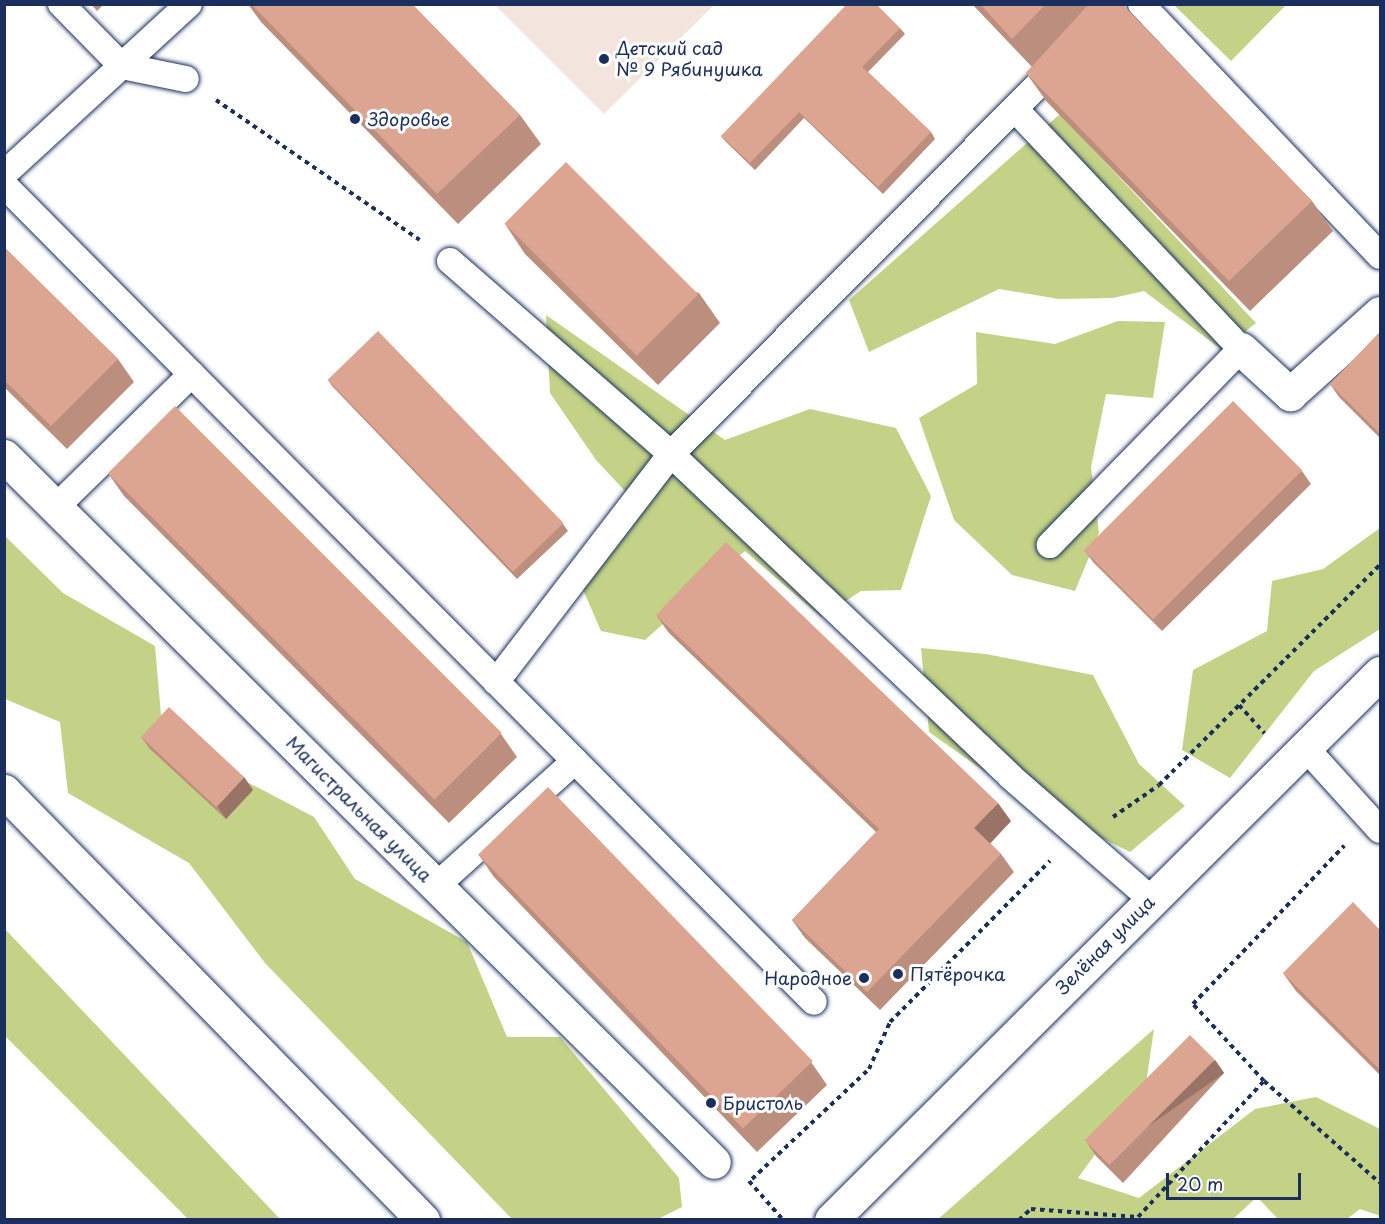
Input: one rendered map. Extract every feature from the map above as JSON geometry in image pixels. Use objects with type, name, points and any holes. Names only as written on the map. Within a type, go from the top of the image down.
[{"type":"main road","points":[[1241,349],[1290,394],[1380,313]]},
{"type":"main road","name":"Магистральная улица","points":[[4,456],[714,1162]]},
{"type":"main road","name":"Зелёная улица","points":[[831,1220],[1304,746],[1380,673]]},
{"type":"main road","points":[[4,791],[423,1220]]},
{"type":"lane","points":[[61,4],[122,66],[186,79]]},
{"type":"lane","points":[[4,174],[189,4]]},
{"type":"lane","points":[[1141,4],[1380,256]]},
{"type":"lane","points":[[496,682],[671,454],[1078,45]]},
{"type":"lane","points":[[1015,109],[1241,349],[1050,545]]},
{"type":"lane","points":[[4,186],[814,1002]]},
{"type":"lane","points":[[450,261],[671,454],[1011,777],[1151,899]]},
{"type":"lane","points":[[56,507],[192,374]]},
{"type":"lane","points":[[1304,746],[1375,824]]},
{"type":"lane","points":[[436,886],[575,761]]},
{"type":"path","points":[[186,79],[450,261]]},
{"type":"path","points":[[1375,824],[1193,1004],[1264,1081],[1380,1183]]},
{"type":"path","points":[[1019,1220],[1031,1209],[1138,1217],[1264,1081]]},
{"type":"path","points":[[749,1181],[783,1220]]},
{"type":"shaded area","name":"Детский сад № 9 Рябинушка","points":[[495,5],[714,5],[604,114]]},
{"type":"green space","points":[[1174,4],[1286,5],[1231,61]]},
{"type":"green space","points":[[1060,114],[1256,323],[1222,350],[1144,291],[1113,298],[1059,299],[999,289],[869,352],[849,300]]},
{"type":"green space","points":[[546,315],[725,440],[810,409],[896,428],[931,496],[901,590],[861,591],[821,617],[745,551],[645,640],[601,631],[571,562],[638,505],[596,460],[550,393]]},
{"type":"green space","points":[[1118,321],[1165,322],[1153,398],[1106,394],[1091,467],[1099,533],[1075,591],[1012,575],[954,520],[919,418],[977,384],[976,332],[1055,344]]},
{"type":"green space","points":[[1380,528],[1380,629],[1314,671],[1230,778],[1182,750],[1193,670],[1267,631],[1272,581],[1323,569]]},
{"type":"green space","points":[[4,535],[63,593],[155,646],[163,738],[314,817],[355,879],[467,942],[507,1037],[560,1037],[679,1178],[682,1207],[658,1219],[512,1219],[265,963],[189,863],[68,793],[60,722],[5,699]]},
{"type":"green space","points":[[921,648],[986,654],[1093,675],[1139,764],[1185,806],[1130,852],[1025,800],[929,732]]},
{"type":"green space","points":[[5,929],[280,1219],[188,1219],[5,1036]]},
{"type":"green space","points":[[1154,1029],[1146,1084],[1078,1178],[1139,1198],[1255,1109],[1316,1097],[1380,1129],[1380,1216],[1360,1209],[1347,1219],[1278,1219],[1257,1197],[1233,1219],[937,1220]]},
{"type":"building","points":[[251,4],[412,4],[520,115],[437,194]]},
{"type":"building","points":[[847,4],[876,4],[900,28],[862,67],[931,132],[878,187],[799,112],[750,163],[721,136]]},
{"type":"building","points":[[980,4],[1046,4],[1012,39]]},
{"type":"building","points":[[1089,4],[1122,4],[1312,201],[1229,281],[1026,73]]},
{"type":"building","points":[[566,162],[698,294],[637,356],[504,224]]},
{"type":"building","points":[[4,247],[118,359],[51,426],[4,380]]},
{"type":"building","points":[[378,331],[563,523],[513,572],[328,380]]},
{"type":"building","points":[[1380,332],[1380,434],[1330,384]]},
{"type":"building","points":[[1233,401],[1302,470],[1153,619],[1084,550]]},
{"type":"building","points":[[175,406],[502,733],[435,800],[108,473]]},
{"type":"building","points":[[726,542],[998,803],[974,828],[1001,854],[867,992],[792,920],[879,829],[656,615]]},
{"type":"building","points":[[169,707],[244,777],[216,807],[141,737]]},
{"type":"building","points":[[548,787],[813,1061],[743,1128],[478,854]]},
{"type":"building","points":[[1353,902],[1380,930],[1380,1070],[1283,973]]},
{"type":"building","points":[[1190,1035],[1215,1060],[1109,1165],[1085,1140]]},
{"type":"place","name":"Детский сад № 9 Рябинушка","points":[[604,59]]},
{"type":"place","name":"Здоровье","points":[[355,119]]},
{"type":"place","name":"Пятёрочка","points":[[898,974]]},
{"type":"place","name":"Народное","points":[[864,978]]},
{"type":"place","name":"Бристоль","points":[[711,1103]]}]
